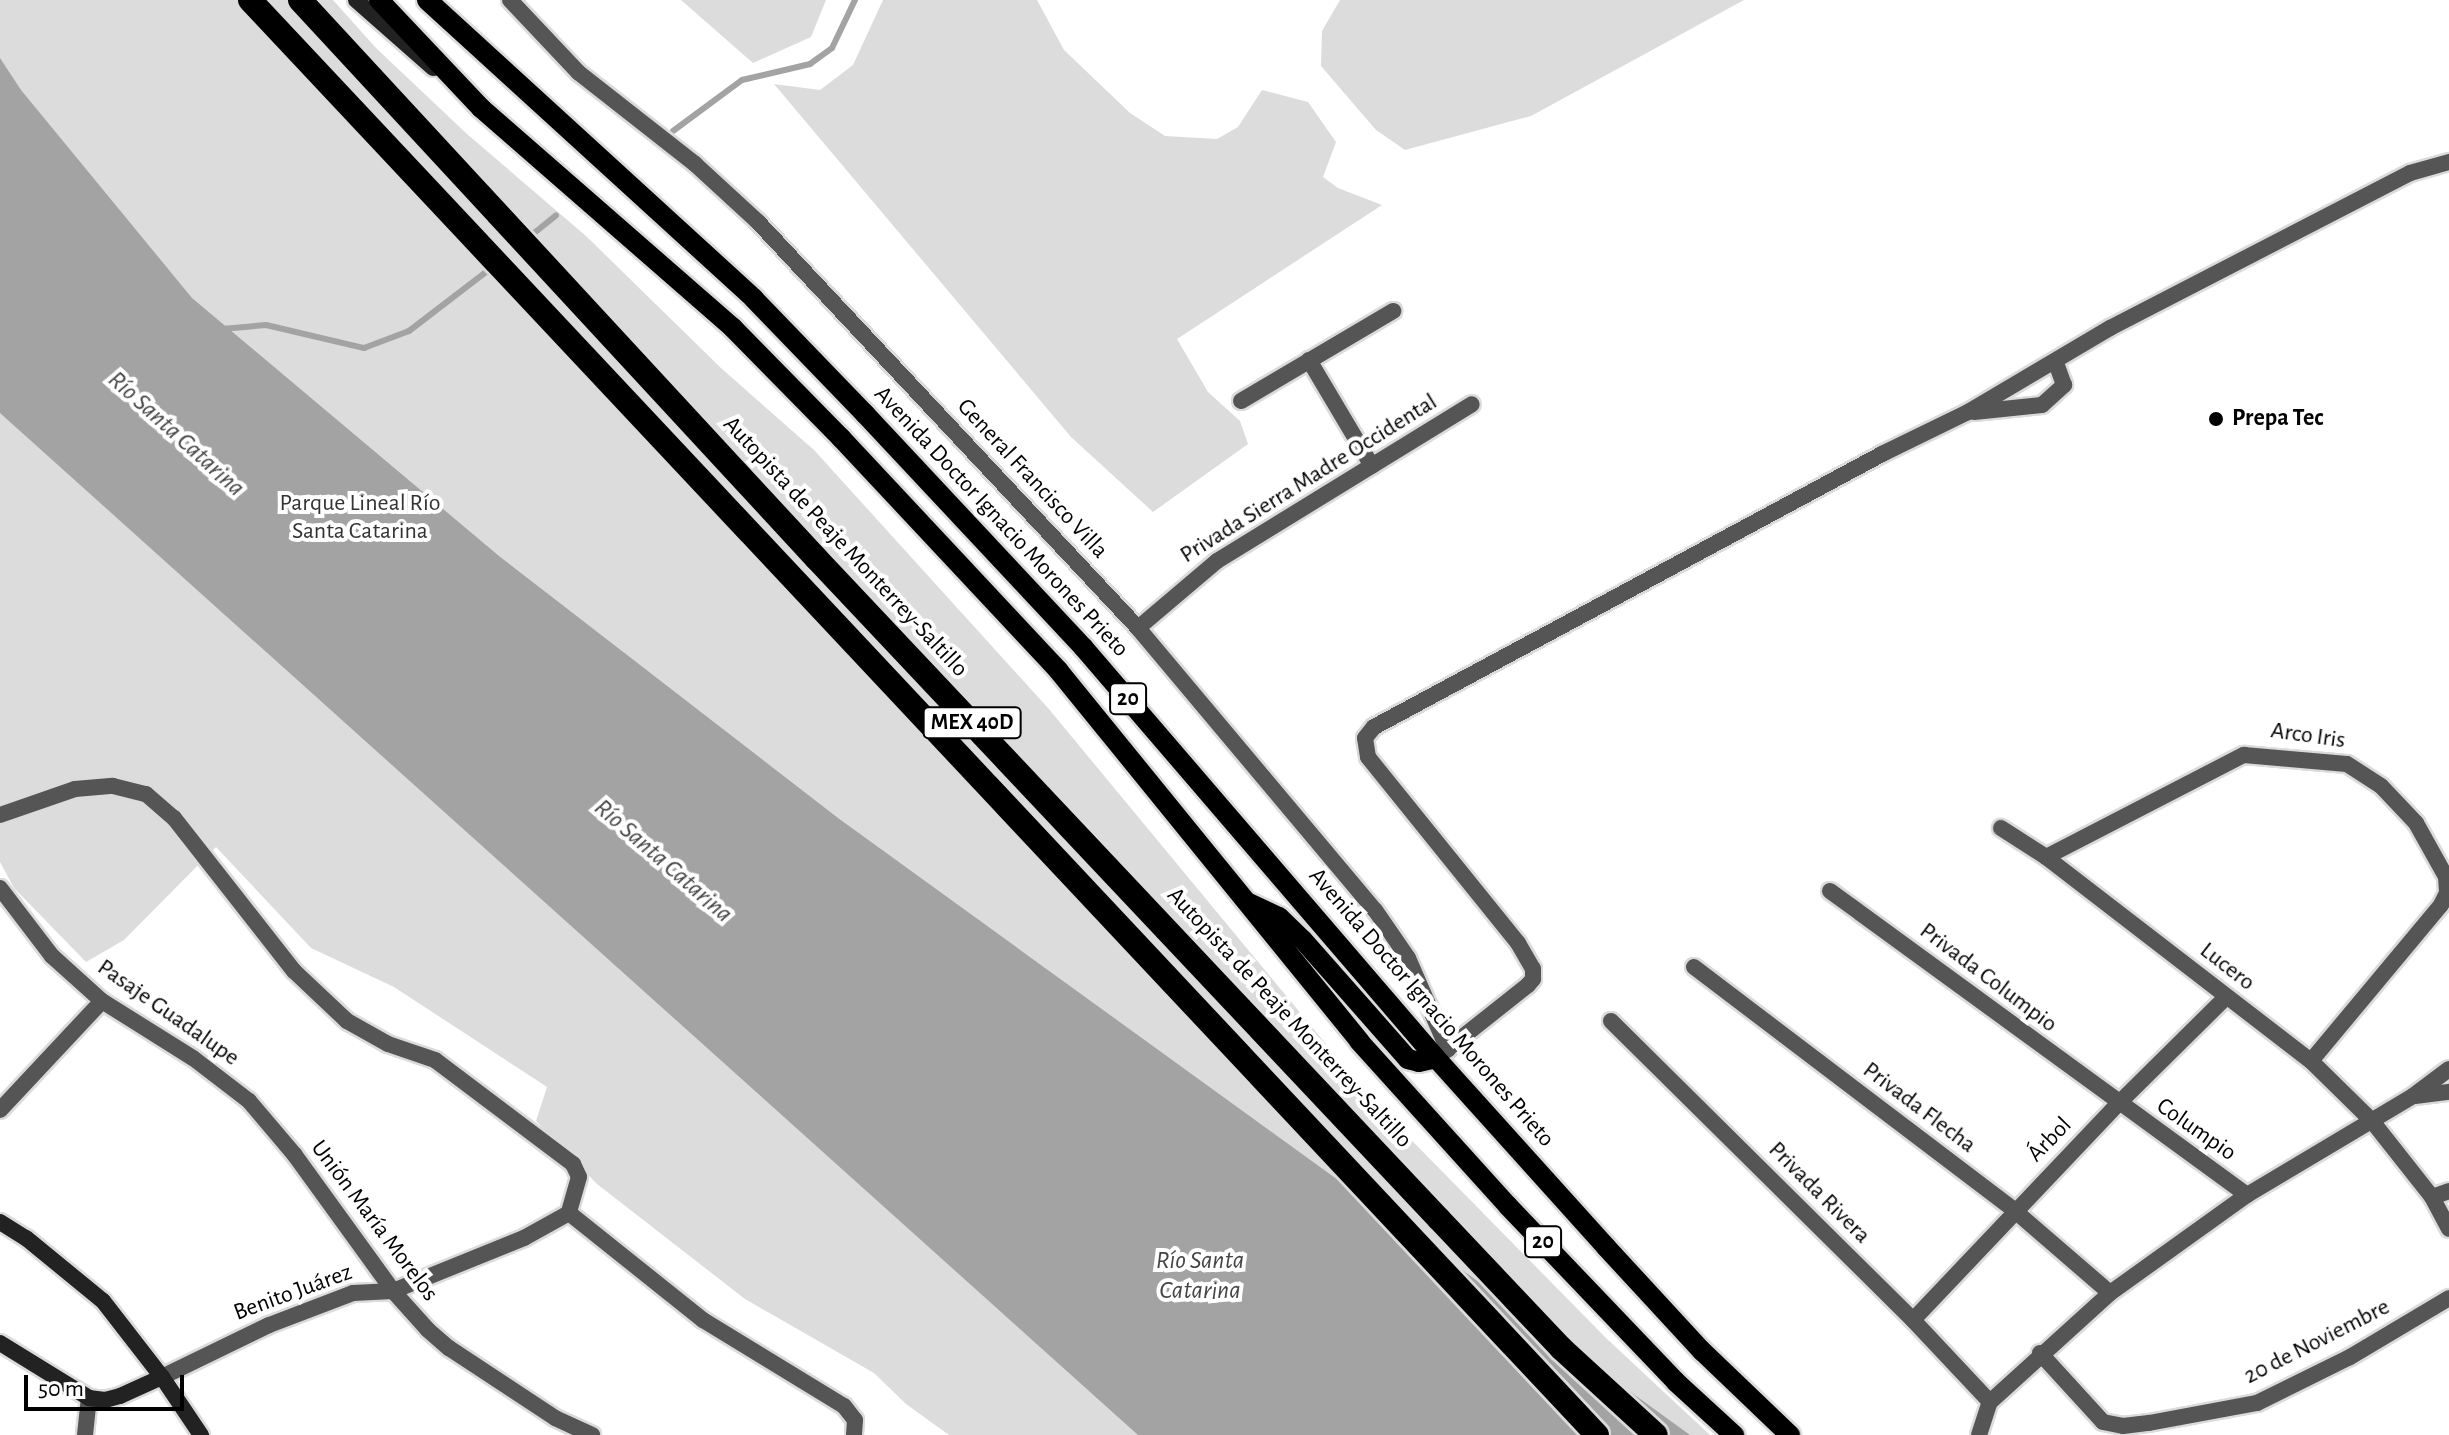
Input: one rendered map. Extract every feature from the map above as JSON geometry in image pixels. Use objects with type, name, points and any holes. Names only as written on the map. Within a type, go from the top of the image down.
[{"type":"highway","name":"MEX 40D","points":[[250,0],[281,38],[1597,1435]]},
{"type":"highway","name":"Autopista de Peaje Monterrey-Saltillo","points":[[300,0],[816,558],[1531,1317],[1656,1435]]},
{"type":"main road","name":"20","points":[[379,0],[481,108],[733,328],[841,438],[1058,670],[1359,1041],[1508,1206],[1676,1382],[1734,1435]]},
{"type":"main road","name":"Avenida Doctor Ignacio Morones Prieto","points":[[427,0],[754,299],[865,414],[1083,647],[1702,1351],[1790,1435]]},
{"type":"main road","points":[[1245,902],[1279,917],[1303,940],[1408,1059],[1419,1062],[1442,1054]]},
{"type":"street","name":"20","points":[[356,0],[481,108]]},
{"type":"street","name":"General Francisco Villa","points":[[510,0],[579,73],[695,164],[758,222],[1138,628],[1375,910],[1408,958],[1442,1054]]},
{"type":"street","points":[[1442,1054],[1528,985],[1533,979],[1533,969],[1518,943],[1368,757],[1364,746],[1370,730],[1854,468],[1968,412],[2060,361],[2110,328],[2410,173],[2449,162]]},
{"type":"street","points":[[1241,401],[1393,311]]},
{"type":"street","points":[[1309,360],[1372,466]]},
{"type":"street","points":[[1968,412],[2042,405],[2064,385],[2060,361]]},
{"type":"street","name":"Privada Sierra Madre Occidental","points":[[1138,628],[1217,561],[1472,404]]},
{"type":"street","name":"Arco Iris","points":[[2046,857],[2244,755],[2347,764],[2370,778],[2416,823],[2446,877],[2447,893],[2441,905],[2311,1061]]},
{"type":"street","points":[[0,815],[75,789],[113,786],[146,794],[174,818],[294,971],[347,1021],[388,1044],[435,1060],[491,1099],[577,1170],[579,1187],[569,1213],[703,1320],[844,1406],[854,1427]]},
{"type":"street","name":"Lucero","points":[[2001,828],[2046,857],[2311,1061],[2372,1121],[2432,1197],[2449,1229]]},
{"type":"street","name":"Pasaje Guadalupe","points":[[0,888],[52,956],[102,1001],[193,1058],[249,1101]]},
{"type":"street","name":"Privada Columpio","points":[[1830,891],[2118,1104]]},
{"type":"street","name":"Privada Flecha","points":[[1694,967],[2015,1211],[2110,1293]]},
{"type":"street","name":"Árbol","points":[[1913,1320],[2118,1104],[2226,997]]},
{"type":"street","points":[[0,1110],[102,1001]]},
{"type":"street","name":"Privada Rivera","points":[[1611,1021],[1913,1320],[1990,1402]]},
{"type":"street","points":[[1979,1435],[1990,1402],[2040,1353],[2110,1293],[2247,1195],[2413,1096],[2449,1069]]},
{"type":"street","points":[[2413,1096],[2449,1092]]},
{"type":"street","name":"Unión María Morelos","points":[[249,1101],[294,1154],[393,1291],[449,1348],[555,1418],[592,1435]]},
{"type":"street","name":"Columpio","points":[[2118,1104],[2247,1195]]},
{"type":"street","points":[[2432,1197],[2449,1191]]},
{"type":"street","name":"Benito Juárez","points":[[89,1398],[105,1400],[120,1396],[269,1325],[353,1293],[393,1291],[524,1238],[569,1213]]},
{"type":"street","points":[[0,1222],[26,1238],[103,1301],[162,1377],[201,1435]]},
{"type":"street","name":"20 de Noviembre","points":[[2040,1353],[2103,1422],[2123,1426],[2149,1423],[2257,1403],[2350,1357],[2449,1298]]},
{"type":"street","points":[[0,1343],[89,1398],[85,1435]]},
{"type":"green space","name":"Parque Lineal Río Santa Catarina","points":[[0,0],[333,0],[376,48],[467,134],[586,236],[721,368],[814,450],[1048,708],[1374,1102],[1605,1337],[1710,1435],[949,1435],[906,1404],[874,1373],[745,1299],[597,1184],[536,1121],[547,1087],[394,987],[311,948],[216,847],[124,940],[86,962],[14,888],[0,862]]},
{"type":"green space","points":[[681,0],[826,0],[811,37],[753,63]]},
{"type":"green space","points":[[883,0],[1037,0],[1064,50],[1130,113],[1165,136],[1217,139],[1238,127],[1262,90],[1308,102],[1336,142],[1323,177],[1338,188],[1382,205],[1177,339],[1208,392],[1240,421],[1248,444],[1153,512],[1071,437],[774,84],[820,90],[853,65]]},
{"type":"green space","points":[[1340,0],[1744,0],[1531,116],[1405,150],[1376,130],[1321,66],[1322,31]]},
{"type":"water","name":"Río Santa Catarina","points":[[0,58],[21,90],[192,298],[499,556],[838,818],[1690,1435],[1138,1435],[0,413]]},
{"type":"waterway","points":[[673,131],[742,80],[810,64],[832,48],[855,0]]},
{"type":"waterway","points":[[528,238],[556,215]]},
{"type":"waterway","points":[[222,329],[266,325],[364,348],[409,331],[491,268]]},
{"type":"place","name":"Prepa Tec","points":[[2216,419]]}]
